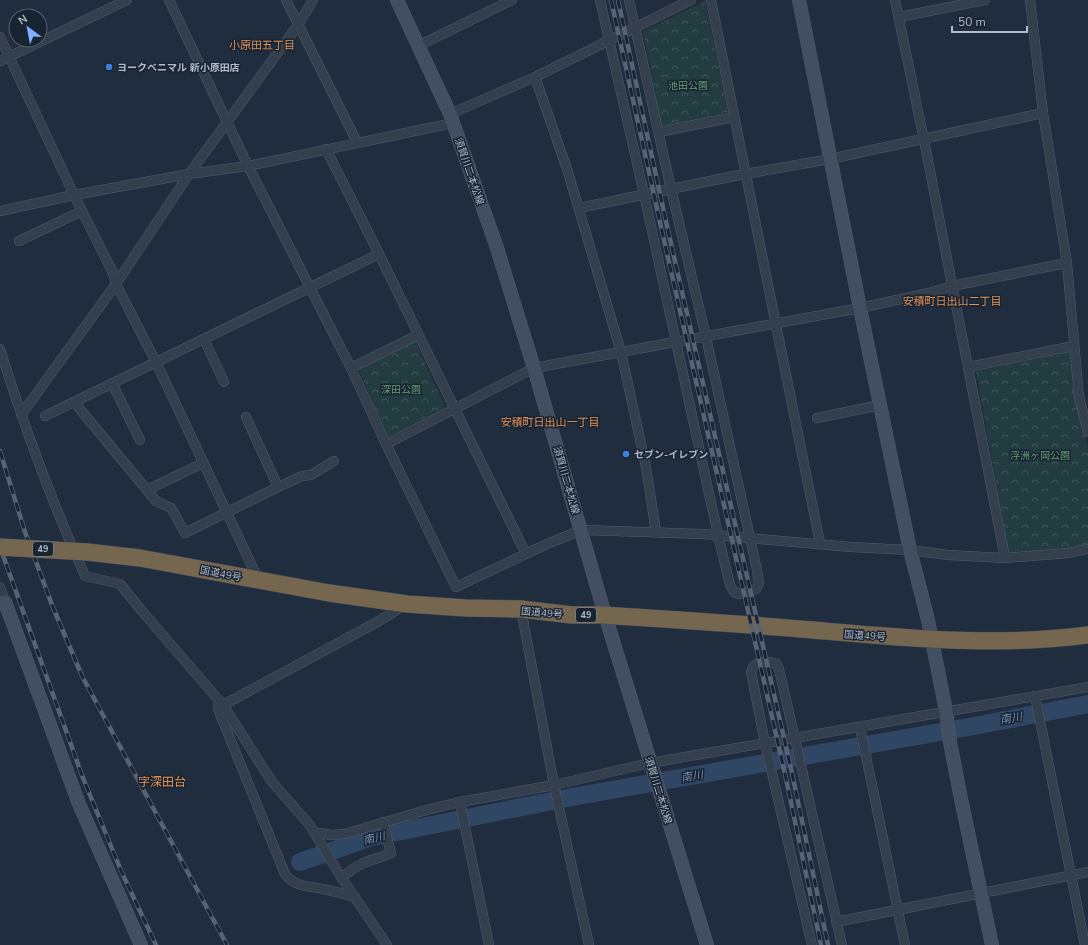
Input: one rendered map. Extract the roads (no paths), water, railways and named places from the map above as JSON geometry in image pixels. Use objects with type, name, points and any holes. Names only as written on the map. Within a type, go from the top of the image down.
[{"type":"highway","name":"国道49号","points":[[0,547],[87,552],[140,558],[259,581],[407,604],[466,608],[521,609],[572,615],[605,615],[932,639],[982,641],[1031,640],[1088,636]]},
{"type":"street","points":[[0,61],[127,0]]},
{"type":"street","points":[[169,0],[248,166],[350,368],[456,587],[526,554],[582,530],[718,535],[820,543],[850,547],[910,550],[948,555],[1005,558],[1088,549]]},
{"type":"street","points":[[286,0],[358,142]]},
{"type":"street","points":[[21,415],[116,284],[189,174],[298,25],[313,0]]},
{"type":"street","name":"須賀川二本松線","points":[[397,0],[452,119],[497,248],[582,530],[605,615],[707,945]]},
{"type":"street","points":[[418,46],[512,0]]},
{"type":"street","points":[[600,0],[718,535],[730,585],[734,592],[739,594],[756,589],[759,584],[706,337],[629,0]]},
{"type":"street","points":[[0,211],[74,195],[189,174],[248,166],[358,142],[452,119],[691,0]]},
{"type":"street","points":[[711,0],[820,543]]},
{"type":"street","points":[[799,0],[910,550],[932,639],[947,713],[950,742],[992,945]]},
{"type":"street","points":[[895,0],[924,140],[1005,558]]},
{"type":"street","points":[[899,17],[985,0]]},
{"type":"street","points":[[1030,0],[1043,113],[1066,263],[1079,398],[1088,432]]},
{"type":"street","points":[[0,37],[74,195],[113,273],[116,284],[156,362],[259,581]]},
{"type":"street","points":[[535,77],[568,169],[621,352],[646,467],[656,532]]},
{"type":"street","points":[[579,208],[745,174],[924,140],[1043,113]]},
{"type":"street","points":[[659,132],[734,117]]},
{"type":"street","points":[[326,149],[526,554]]},
{"type":"street","points":[[19,241],[82,211]]},
{"type":"street","points":[[45,416],[379,254]]},
{"type":"street","points":[[386,444],[455,410],[534,368],[860,308],[928,293],[952,286],[1066,263]]},
{"type":"street","points":[[350,368],[418,335]]},
{"type":"street","points":[[204,339],[224,382]]},
{"type":"street","points":[[968,367],[1074,346]]},
{"type":"street","points":[[0,349],[21,415],[64,528],[85,576],[120,584],[221,702],[272,782],[309,824],[341,877],[387,945]]},
{"type":"street","points":[[112,383],[140,440]]},
{"type":"street","points":[[74,402],[156,501],[171,508],[184,533],[302,476],[311,475],[334,461]]},
{"type":"street","points":[[817,418],[880,405]]},
{"type":"street","points":[[246,417],[278,487]]},
{"type":"street","points":[[147,490],[203,463]]},
{"type":"street","points":[[0,588],[3,603],[79,804],[141,945]]},
{"type":"street","points":[[354,897],[324,889],[300,885],[289,879],[285,874],[218,709],[221,702],[379,621],[407,604]]},
{"type":"street","points":[[521,609],[554,787],[589,945]]},
{"type":"street","points":[[812,945],[766,746],[751,672],[752,668],[760,663],[772,662],[777,664],[842,945]]},
{"type":"street","points":[[315,834],[345,834],[384,826],[423,811],[554,787],[651,766],[947,713],[1036,699],[1088,687]]},
{"type":"street","points":[[1036,699],[1085,945]]},
{"type":"street","points":[[860,729],[905,945]]},
{"type":"street","points":[[460,805],[489,945]]},
{"type":"street","points":[[341,877],[360,865],[390,853],[384,826]]},
{"type":"street","points":[[836,922],[1088,872]]},
{"type":"waterway","name":"南川","points":[[300,862],[372,837],[572,797],[974,726],[1088,704]]},
{"type":"railway","points":[[611,0],[785,774],[821,945]]},
{"type":"railway","points":[[618,0],[667,226],[792,773],[828,945]]},
{"type":"railway","points":[[0,451],[25,532],[52,605],[82,676],[227,945]]},
{"type":"railway","points":[[0,547],[83,778],[122,873],[156,945]]},
{"type":"place","name":"ヨークベニマル 新小原田店","points":[[109,67]]},
{"type":"place","name":"セブン-イレブン","points":[[626,454]]},
{"type":"district","name":"小原田五丁目","points":[[262,45]]},
{"type":"district","name":"安積町日出山二丁目","points":[[952,301]]},
{"type":"district","name":"安積町日出山一丁目","points":[[550,422]]},
{"type":"district","name":"字深田台","points":[[162,782]]},
{"type":"park label","name":"池田公園","points":[[688,85]]},
{"type":"park label","name":"深田公園","points":[[401,389]]},
{"type":"park label","name":"浮洲ヶ岡公園","points":[[1040,455]]}]
